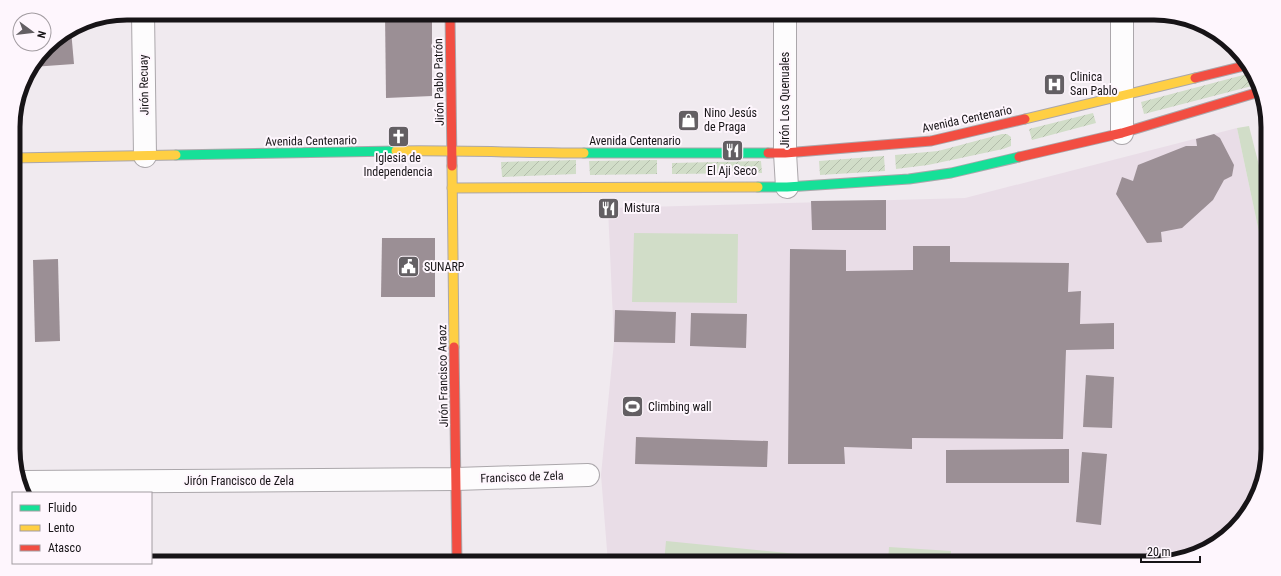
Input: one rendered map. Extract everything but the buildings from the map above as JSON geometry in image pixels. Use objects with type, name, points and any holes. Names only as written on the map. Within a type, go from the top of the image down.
[{"type":"main road","name":"Jirón Pablo Patrón","points":[[450,20],[452,188]]},
{"type":"main road","name":"Avenida Centenario","points":[[20,158],[452,150],[512,153],[785,153],[931,141],[1121,97],[1242,67]]},
{"type":"main road","points":[[452,188],[787,187],[909,180],[951,173],[1122,133],[1255,93]]},
{"type":"main road","name":"Jirón Francisco Araoz","points":[[452,188],[457,556]]},
{"type":"street","name":"Jirón Recuay","points":[[143,20],[145,156]]},
{"type":"street","name":"Jirón Los Quenuales","points":[[786,20],[785,153],[787,187]]},
{"type":"street","points":[[1122,20],[1122,133]]},
{"type":"street","name":"Francisco de Zela","points":[[456,479],[588,475]]},
{"type":"street","name":"Jirón Francisco de Zela","points":[[26,482],[456,479]]},
{"type":"shaded area","points":[[1237,128],[1261,242],[1261,449],[1259,470],[1253,490],[1247,502],[1234,519],[1213,538],[1201,545],[1175,554],[1161,556],[607,556],[601,475],[614,342],[608,208],[965,198]]},
{"type":"green space","points":[[1247,74],[1253,86],[1144,114],[1141,102]]},
{"type":"green space","points":[[1093,113],[1096,123],[1032,140],[1029,129]]},
{"type":"green space","points":[[1249,126],[1261,173],[1261,242],[1237,128]]},
{"type":"green space","points":[[1007,134],[1011,137],[1011,146],[928,165],[896,169],[895,155],[938,151]]},
{"type":"green space","points":[[884,156],[885,171],[820,175],[819,161]]},
{"type":"green space","points":[[576,160],[576,174],[502,177],[501,162]]},
{"type":"green space","points":[[657,160],[657,174],[590,175],[589,161]]},
{"type":"green space","points":[[761,161],[762,173],[672,174],[672,163]]},
{"type":"green space","points":[[634,233],[738,234],[737,303],[632,302]]},
{"type":"green space","points":[[666,541],[818,556],[665,556]]},
{"type":"green space","points":[[889,547],[951,551],[951,556],[888,556]]},
{"type":"traffic: fast","points":[[176,155],[396,151]]},
{"type":"traffic: fast","points":[[584,153],[768,153]]},
{"type":"traffic: fast","points":[[758,187],[787,187],[909,179],[951,173],[1019,157]]},
{"type":"traffic: slow","points":[[1025,119],[1195,78]]},
{"type":"traffic: slow","points":[[396,151],[584,153]]},
{"type":"traffic: slow","points":[[20,158],[176,155]]},
{"type":"traffic: slow","points":[[452,166],[454,347]]},
{"type":"traffic: slow","points":[[452,188],[758,187]]},
{"type":"traffic: jam","points":[[450,20],[452,166]]},
{"type":"traffic: jam","points":[[1195,78],[1242,66]]},
{"type":"traffic: jam","points":[[1019,157],[1122,133],[1255,93]]},
{"type":"traffic: jam","points":[[768,153],[785,153],[931,141],[1025,119]]},
{"type":"traffic: jam","points":[[454,347],[457,556]]},
{"type":"place","name":"Clinica San Pablo","points":[[1055,84]]},
{"type":"place","name":"Nino Jesús de Praga","points":[[688,120]]},
{"type":"place","name":"Iglesia de Independencia","points":[[398,137]]},
{"type":"place","name":"El Aji Seco","points":[[732,150]]},
{"type":"place","name":"Mistura","points":[[608,208]]},
{"type":"place","name":"SUNARP","points":[[408,267]]},
{"type":"place","name":"Climbing wall","points":[[632,407]]}]
